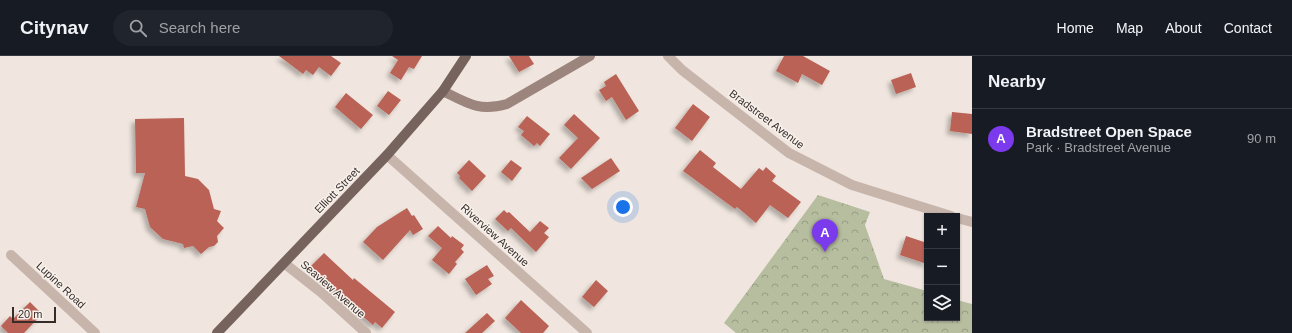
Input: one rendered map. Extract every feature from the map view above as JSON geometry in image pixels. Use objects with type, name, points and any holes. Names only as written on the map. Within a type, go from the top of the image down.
[{"type":"main road","name":"Elliott Street","points":[[217,333],[387,155],[443,91],[466,56]]},
{"type":"main road","points":[[443,91],[476,107],[495,108],[507,104],[590,56]]},
{"type":"street","name":"Bradstreet Avenue","points":[[668,56],[682,70],[789,153],[852,186],[941,213]]},
{"type":"street","name":"Riverview Avenue","points":[[387,155],[586,333]]},
{"type":"street","points":[[960,219],[972,222]]},
{"type":"street","name":"Lupine Road","points":[[11,255],[95,333]]},
{"type":"street","name":"Seaview Avenue","points":[[284,263],[366,333]]},
{"type":"green space","points":[[818,195],[870,212],[865,225],[884,279],[924,290],[924,321],[960,321],[960,301],[972,304],[972,333],[736,333],[724,323]]},
{"type":"building","points":[[279,56],[331,56],[341,63],[331,76],[319,67],[313,75],[306,70],[303,74]]},
{"type":"building","points":[[392,56],[422,56],[414,69],[409,67],[401,80],[390,73],[398,60]]},
{"type":"building","points":[[509,56],[529,56],[534,64],[519,72]]},
{"type":"building","points":[[784,56],[803,56],[830,71],[822,85],[802,74],[798,83],[776,71]]},
{"type":"building","points":[[911,73],[916,87],[896,94],[891,80]]},
{"type":"building","points":[[616,74],[639,111],[626,120],[612,97],[606,101],[599,90],[606,86],[604,82]]},
{"type":"building","points":[[388,91],[401,100],[389,115],[377,106]]},
{"type":"building","points":[[346,93],[373,115],[361,129],[335,107]]},
{"type":"building","points":[[693,104],[710,117],[692,141],[675,128]]},
{"type":"building","points":[[952,112],[972,114],[972,134],[950,131]]},
{"type":"building","points":[[574,114],[600,138],[571,169],[559,158],[578,138],[564,125]]},
{"type":"building","points":[[527,116],[550,134],[540,146],[537,143],[534,146],[521,135],[524,131],[518,127]]},
{"type":"building","points":[[184,118],[185,176],[198,179],[209,190],[214,209],[221,211],[217,221],[224,228],[217,236],[218,242],[201,254],[193,246],[184,248],[183,244],[163,239],[150,227],[145,209],[136,207],[145,173],[136,173],[135,119]]},
{"type":"building","points":[[700,150],[716,163],[713,167],[741,189],[759,168],[763,171],[766,167],[776,176],[772,181],[801,202],[788,218],[770,205],[756,223],[737,207],[735,209],[683,171]]},
{"type":"building","points":[[611,158],[620,171],[592,189],[581,178]]},
{"type":"building","points":[[469,160],[486,176],[472,191],[459,178],[460,176],[457,173]]},
{"type":"building","points":[[511,160],[522,168],[512,181],[501,172]]},
{"type":"building","points":[[407,208],[412,216],[414,215],[423,229],[413,235],[410,230],[383,260],[363,242],[377,227]]},
{"type":"building","points":[[504,210],[507,213],[509,212],[530,232],[540,221],[549,228],[544,233],[549,237],[536,252],[511,228],[508,231],[495,219]]},
{"type":"building","points":[[438,226],[451,238],[452,236],[464,245],[461,249],[464,252],[455,262],[457,264],[449,274],[432,260],[442,248],[428,236]]},
{"type":"building","points":[[906,236],[924,242],[924,263],[900,255]]},
{"type":"building","points":[[324,253],[353,280],[354,278],[395,312],[382,328],[375,322],[373,325],[342,299],[343,297],[311,266]]},
{"type":"building","points":[[487,265],[494,276],[488,279],[492,284],[476,295],[465,279]]},
{"type":"building","points":[[596,280],[608,291],[594,307],[582,297]]},
{"type":"building","points":[[521,300],[549,326],[543,333],[521,333],[505,318]]},
{"type":"building","points":[[30,302],[42,314],[24,333],[8,333],[1,326],[10,316],[13,319]]},
{"type":"building","points":[[487,313],[495,321],[482,333],[465,333]]},
{"type":"place","name":"Bradstreet Open Space","points":[[825,252]]}]
